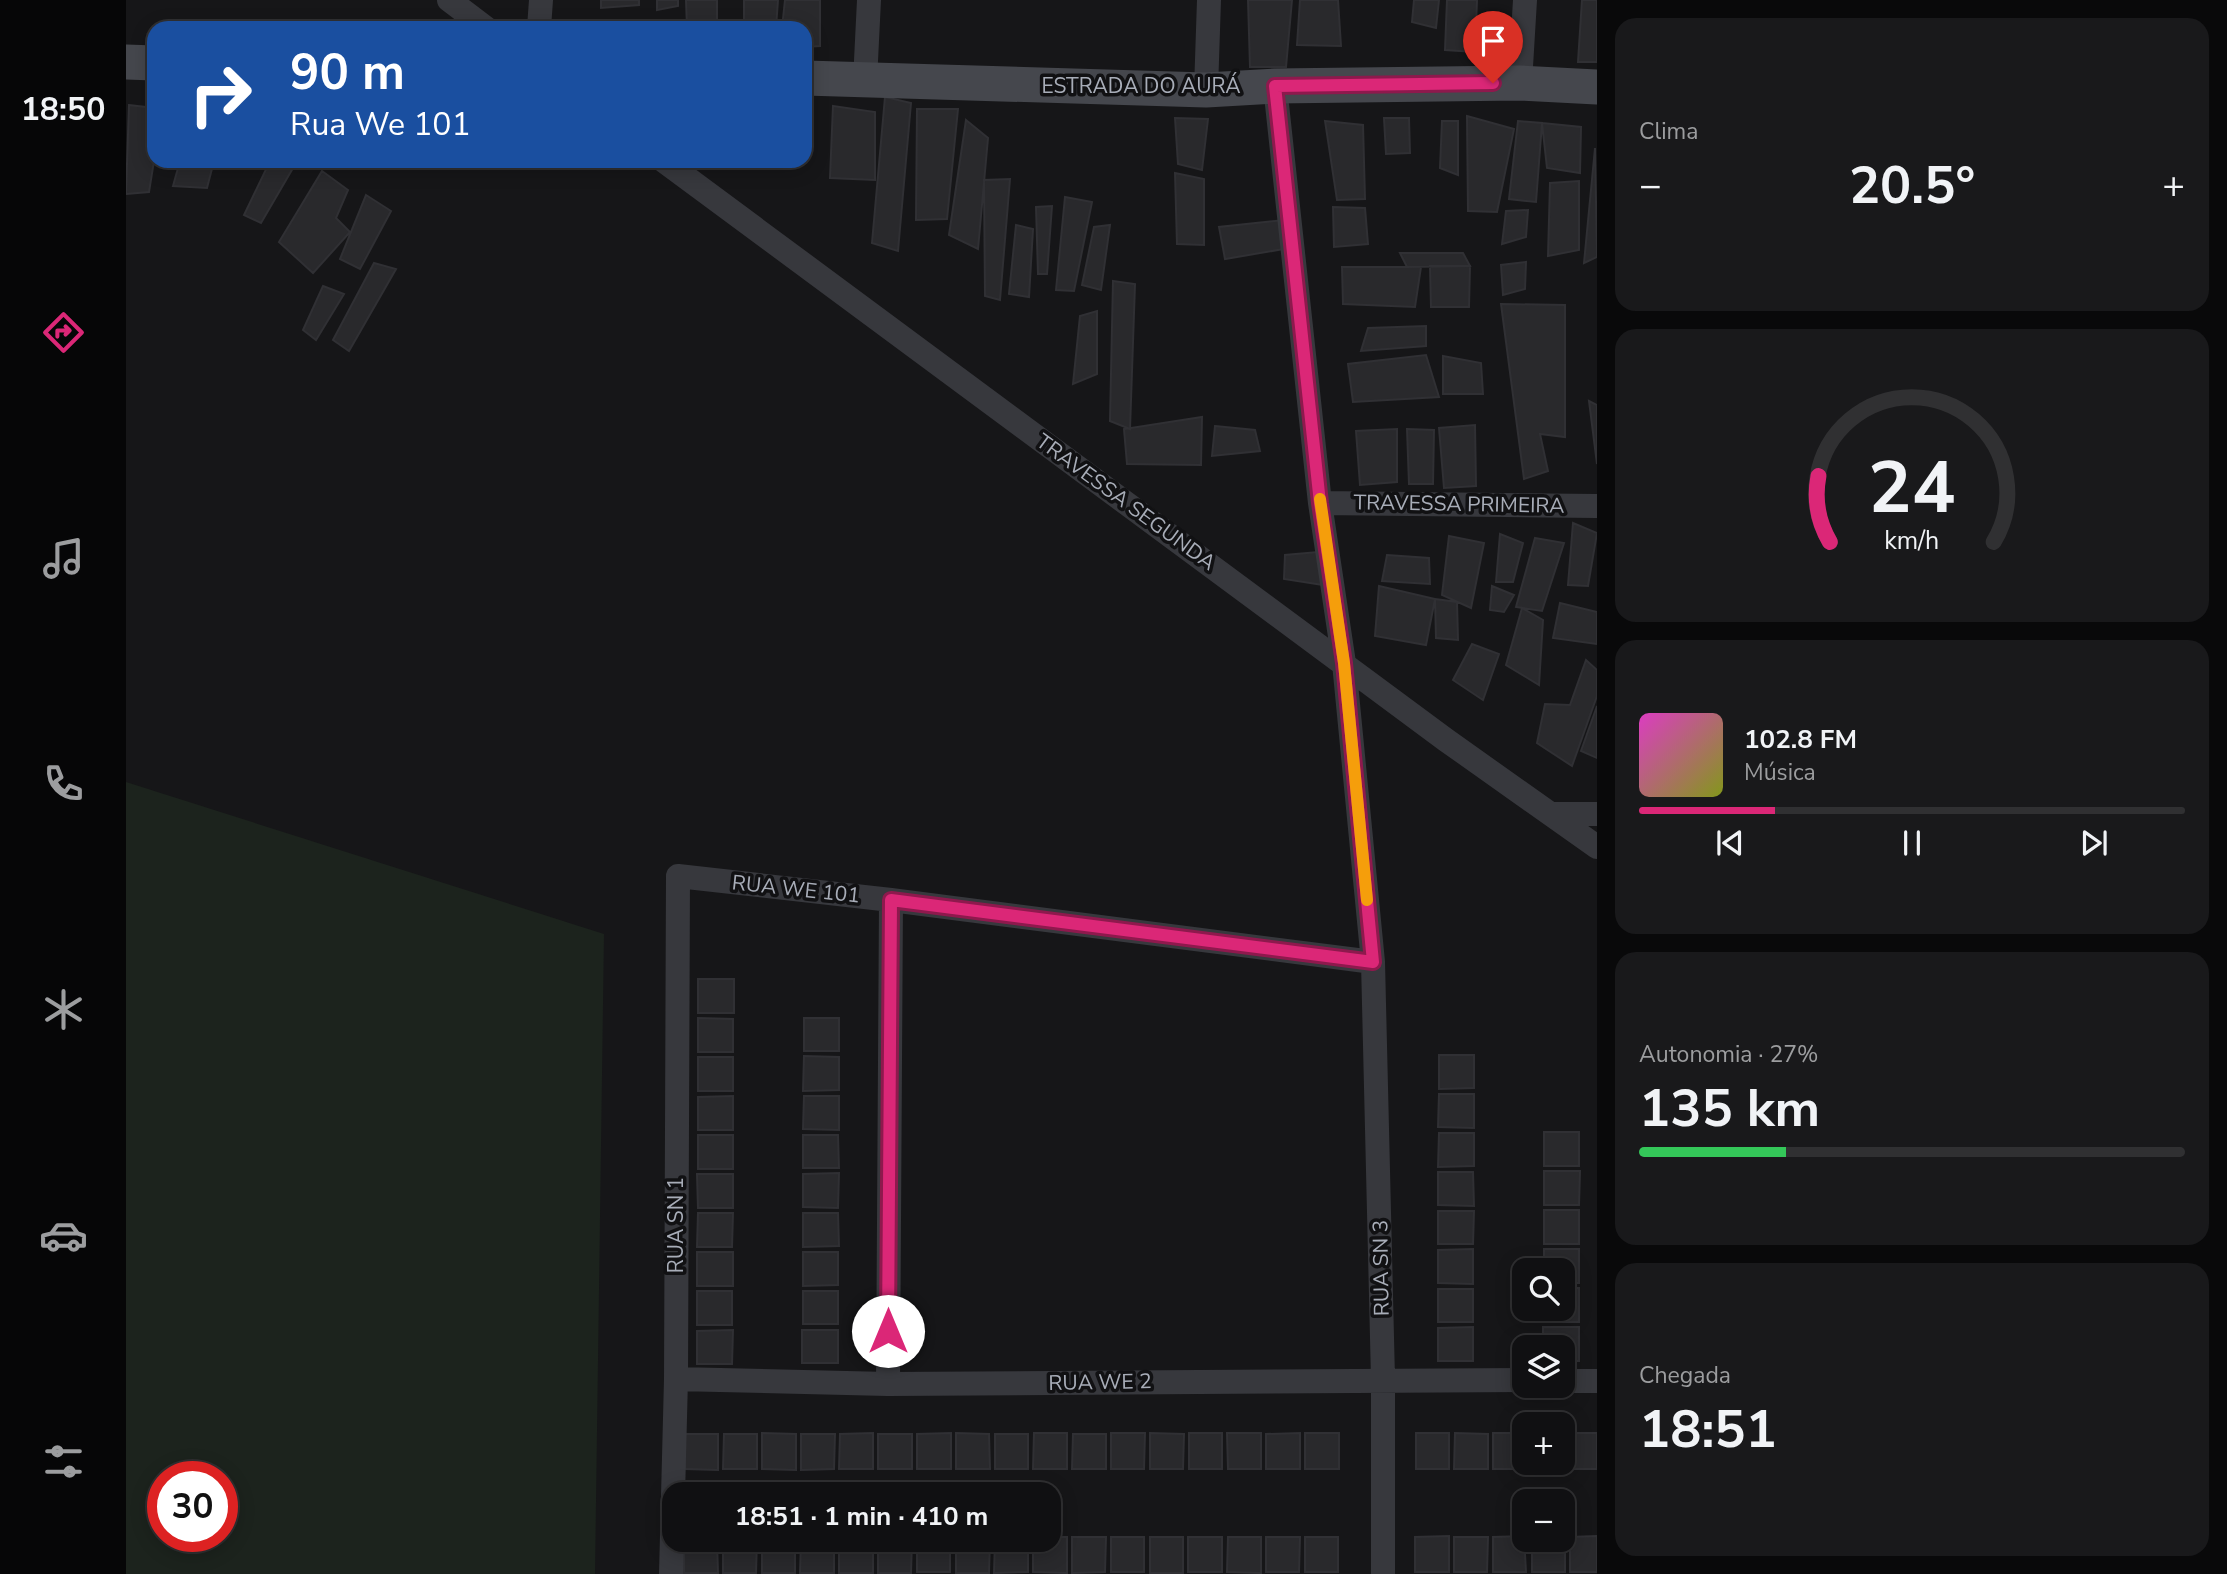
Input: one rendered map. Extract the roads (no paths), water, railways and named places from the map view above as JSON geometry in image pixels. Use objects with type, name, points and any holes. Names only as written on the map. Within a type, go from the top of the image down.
[{"type":"street","points":[[449,0],[477,21]]},
{"type":"street","points":[[540,21],[541,0]]},
{"type":"street","points":[[865,81],[869,0]]},
{"type":"street","points":[[1206,90],[1209,0]]},
{"type":"street","points":[[1520,83],[1525,0]]},
{"type":"street","points":[[126,62],[147,63]]},
{"type":"street","name":"ESTRADA DO AURÁ","points":[[812,78],[1206,90],[1275,86],[1520,83],[1597,87]]},
{"type":"street","name":"RUA SN 3","points":[[1275,86],[1320,503],[1344,663],[1373,962],[1383,1379],[1383,1574]]},
{"type":"street","name":"TRAVESSA SEGUNDA","points":[[673,168],[1597,847]]},
{"type":"street","name":"TRAVESSA PRIMEIRA","points":[[1320,503],[1597,506]]},
{"type":"street","points":[[1551,814],[1597,814]]},
{"type":"street","name":"RUA WE 101","points":[[678,876],[891,900],[1373,962]]},
{"type":"street","name":"RUA SN 1","points":[[671,1574],[676,1379],[678,876]]},
{"type":"street","points":[[888,1384],[891,900]]},
{"type":"street","name":"RUA WE 2","points":[[676,1379],[888,1384],[1512,1380]]},
{"type":"street","points":[[1575,1381],[1597,1381]]}]
